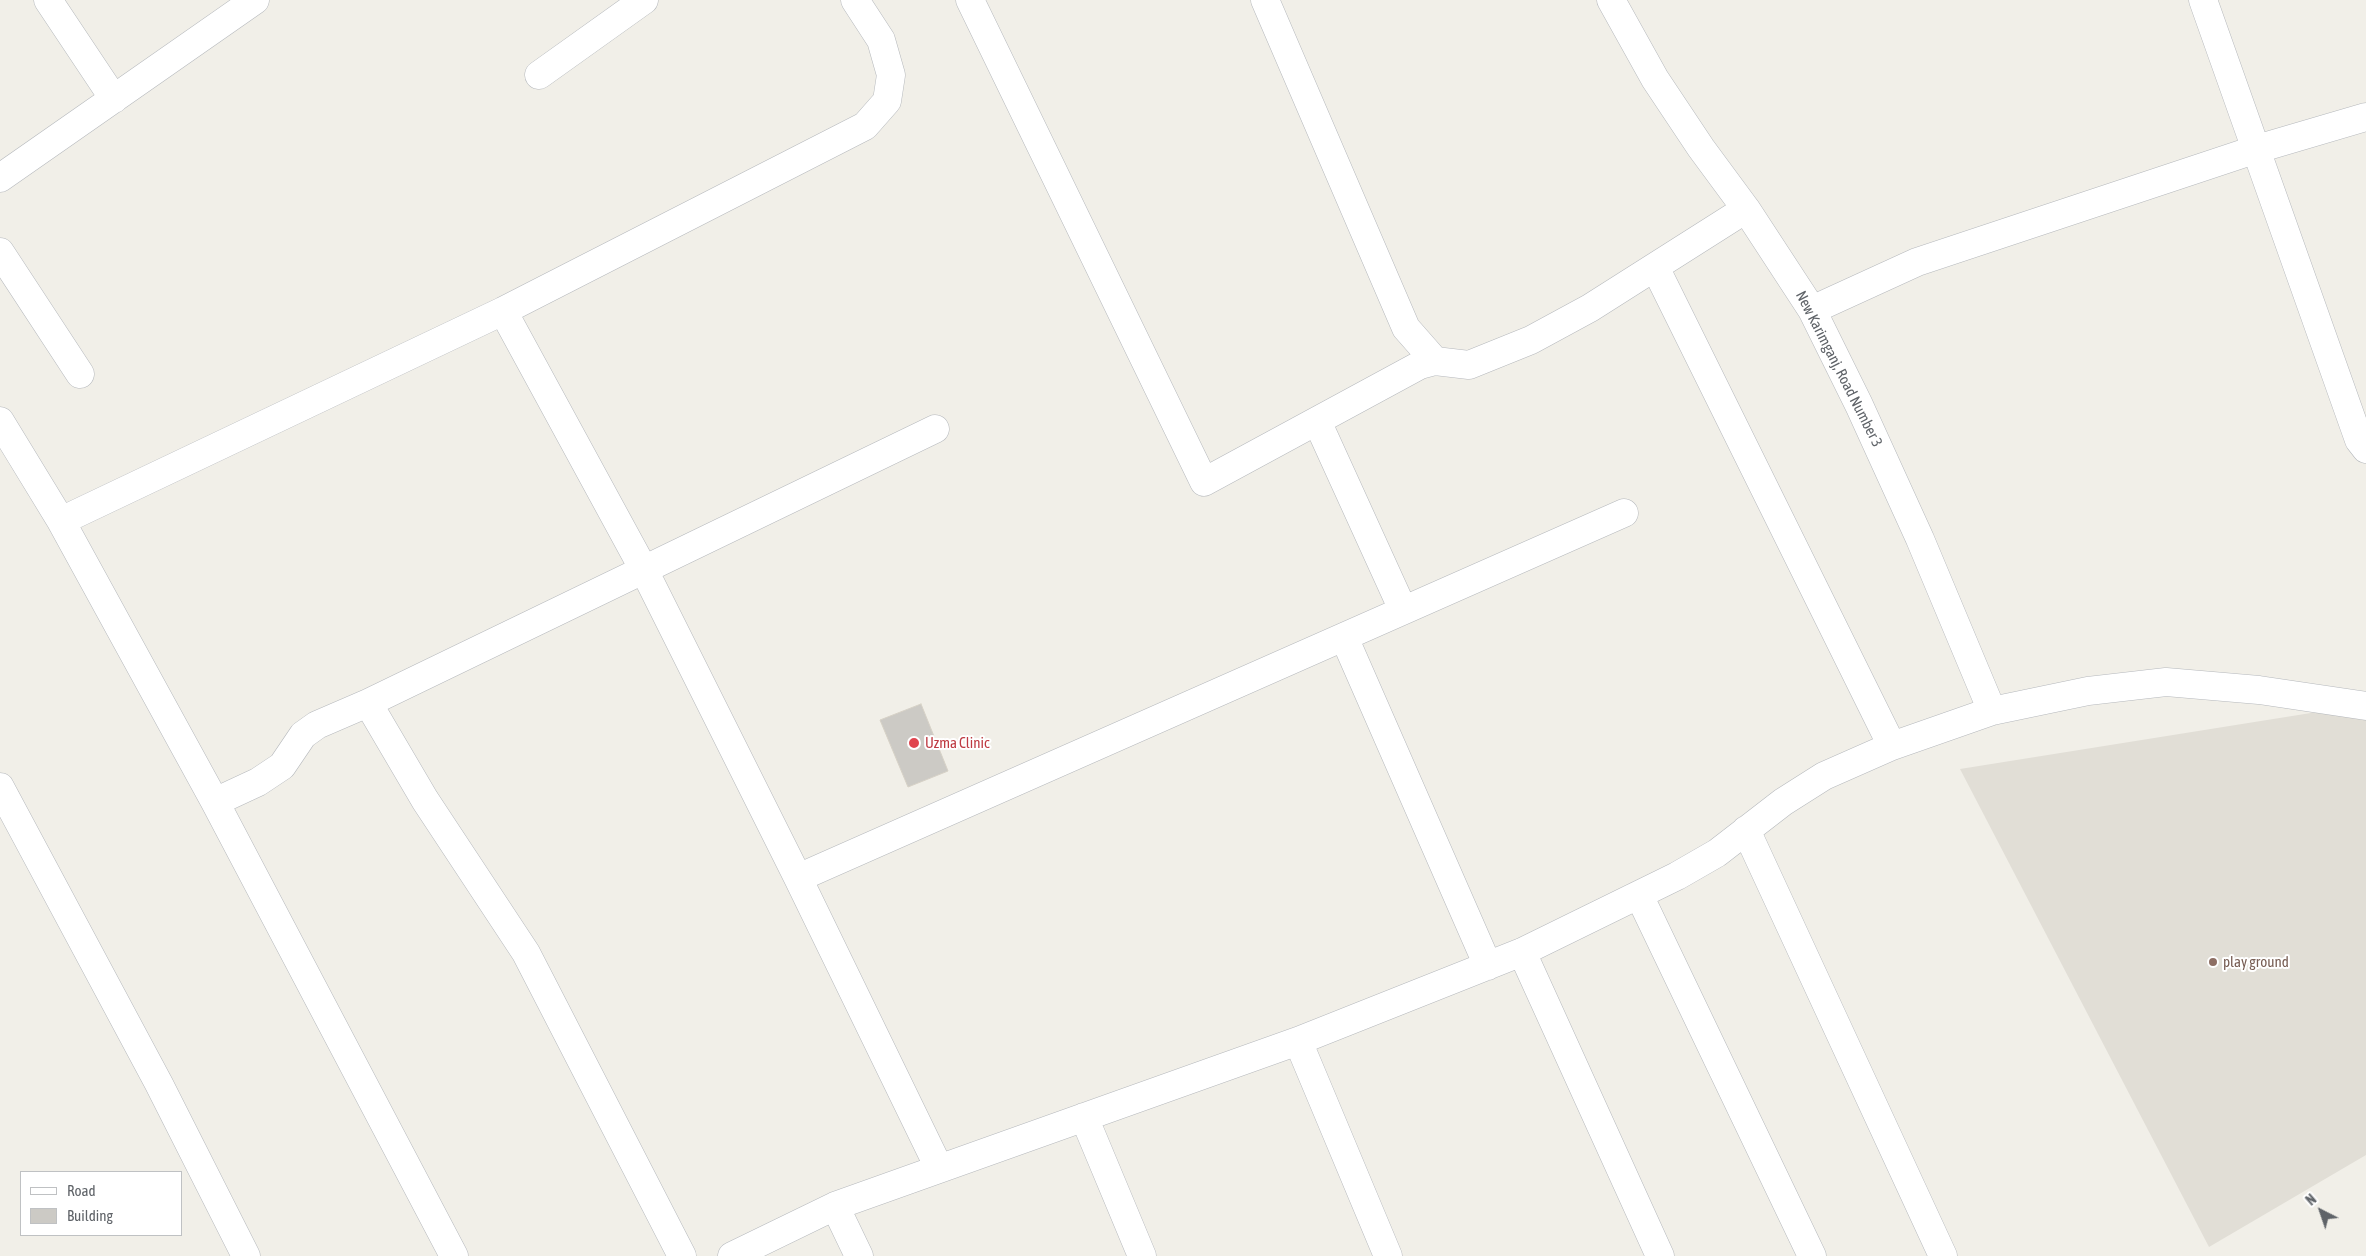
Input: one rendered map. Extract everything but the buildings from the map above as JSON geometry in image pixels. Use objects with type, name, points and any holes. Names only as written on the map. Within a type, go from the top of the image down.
[{"type":"street","points":[[48,0],[114,99]]},
{"type":"street","points":[[539,75],[644,0]]},
{"type":"street","points":[[61,521],[503,311],[865,126],[887,101],[891,75],[881,40],[855,0]]},
{"type":"street","points":[[970,0],[1204,482],[1420,366],[1435,361],[1469,364],[1530,340],[1590,308],[1746,208]]},
{"type":"street","points":[[1265,0],[1406,328],[1435,361]]},
{"type":"street","name":"New Karimganj, Road Number 3","points":[[1611,0],[1655,79],[1701,148],[1746,208],[1812,310],[1860,405],[1920,539],[1992,711]]},
{"type":"street","points":[[2204,0],[2359,440],[2366,449]]},
{"type":"street","points":[[0,178],[252,1]]},
{"type":"street","points":[[1812,310],[1918,262],[2257,149],[2366,117]]},
{"type":"street","points":[[0,252],[80,374]]},
{"type":"street","points":[[1655,267],[1892,746]]},
{"type":"street","points":[[503,311],[644,570],[798,878],[939,1168]]},
{"type":"street","points":[[0,421],[61,521],[215,802],[454,1256]]},
{"type":"street","points":[[1317,422],[1403,610]]},
{"type":"street","points":[[215,802],[258,782],[282,766],[303,735],[317,725],[368,703],[934,429]]},
{"type":"street","points":[[798,878],[1624,513]]},
{"type":"street","points":[[1344,637],[1488,966]]},
{"type":"street","points":[[732,1256],[835,1206],[1298,1041],[1522,952],[1639,895],[1717,853],[1783,802],[1824,776],[1892,746],[1992,711],[2088,692],[2166,682],[2260,690],[2366,706]]},
{"type":"street","points":[[368,703],[425,800],[526,953],[682,1256]]},
{"type":"street","points":[[0,787],[159,1084],[246,1256]]},
{"type":"street","points":[[1746,830],[1943,1256]]},
{"type":"street","points":[[1639,895],[1812,1256]]},
{"type":"street","points":[[1522,952],[1660,1256]]},
{"type":"street","points":[[1298,1041],[1388,1256]]},
{"type":"street","points":[[1084,1116],[1142,1256]]},
{"type":"street","points":[[835,1206],[859,1256]]},
{"type":"shaded area","name":"play ground","points":[[2361,705],[2366,706],[2366,1155],[2209,1247],[1960,769]]},
{"type":"place","name":"Uzma Clinic","points":[[914,743]]},
{"type":"place","name":"play ground","points":[[2213,962]]}]
